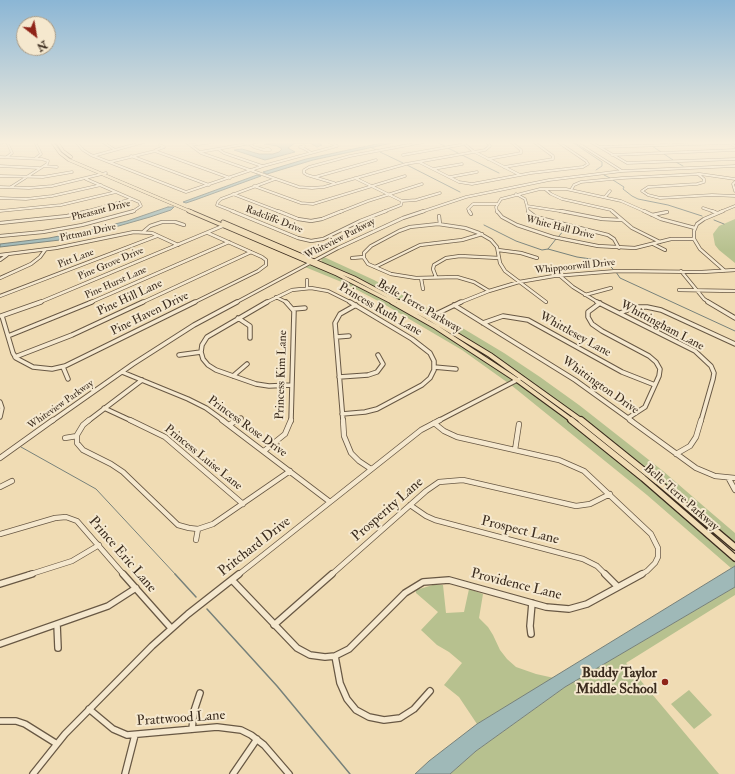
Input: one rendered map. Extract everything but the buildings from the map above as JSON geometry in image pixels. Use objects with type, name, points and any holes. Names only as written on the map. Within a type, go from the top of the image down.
[{"type":"main road","name":"Belle Terre Parkway","points":[[112,178],[226,225]]},
{"type":"main road","name":"Belle Terre Parkway","points":[[118,178],[313,262],[354,278],[429,318],[490,355],[615,455],[735,558]]},
{"type":"main road","name":"Belle Terre Parkway","points":[[313,262],[424,320],[520,379],[621,451],[735,547]]},
{"type":"street","points":[[10,187],[24,178]]},
{"type":"street","points":[[148,178],[182,192],[191,192],[230,178]]},
{"type":"street","points":[[190,178],[209,185]]},
{"type":"street","points":[[275,178],[301,187],[314,189],[354,178]]},
{"type":"street","name":"Radcliffe Drive","points":[[275,178],[219,200],[217,203],[218,206],[298,238],[308,240],[324,238],[360,221],[399,206],[402,201]]},
{"type":"street","points":[[317,178],[334,184]]},
{"type":"street","points":[[354,178],[402,201],[416,200],[440,193]]},
{"type":"street","points":[[254,186],[301,203],[311,205],[399,178]]},
{"type":"street","points":[[453,178],[462,182],[474,184],[504,178]]},
{"type":"street","name":"Whiteview Parkway","points":[[0,458],[122,372],[201,321],[384,226],[452,201],[498,189],[567,178]]},
{"type":"street","points":[[571,190],[575,185],[587,182],[641,178]]},
{"type":"street","points":[[703,178],[704,182],[648,187],[643,188],[642,191],[648,195],[660,198],[714,194],[735,196]]},
{"type":"street","points":[[730,178],[735,180],[733,184],[735,190]]},
{"type":"street","points":[[0,187],[49,186],[86,179]]},
{"type":"street","name":"Pheasant Drive","points":[[0,236],[60,229],[115,217],[141,208],[141,204],[132,199],[86,179]]},
{"type":"street","points":[[233,194],[297,219],[312,221],[322,219],[422,184]]},
{"type":"street","points":[[0,198],[48,197],[76,192],[101,185]]},
{"type":"street","points":[[545,189],[551,194],[562,199],[609,210],[635,229],[660,242]]},
{"type":"street","points":[[471,214],[468,209],[473,204],[497,204],[504,197],[545,189],[571,190],[627,203],[669,222],[695,228]]},
{"type":"street","points":[[605,197],[610,191]]},
{"type":"street","points":[[0,211],[26,210],[66,205],[116,192]]},
{"type":"street","points":[[516,194],[525,199],[528,212],[536,217],[606,235],[614,239],[619,248]]},
{"type":"street","points":[[0,223],[32,221],[72,215],[132,199]]},
{"type":"street","name":"White Hall Drive","points":[[497,204],[497,211],[502,217],[523,228],[566,240],[598,246],[638,248],[675,238],[694,239]]},
{"type":"street","points":[[527,206],[550,209],[602,220],[622,220]]},
{"type":"street","points":[[726,271],[704,253],[694,239],[695,228],[702,220],[735,206]]},
{"type":"street","points":[[704,208],[717,213]]},
{"type":"street","points":[[652,215],[667,212]]},
{"type":"street","points":[[440,216],[440,224]]},
{"type":"street","points":[[143,232],[150,226],[162,222],[176,222],[184,225]]},
{"type":"street","points":[[489,291],[477,283],[449,276],[421,278],[397,276],[367,263],[364,257],[364,252],[368,248],[401,230],[417,226],[440,224],[465,228],[482,234],[492,241],[498,250],[503,269],[546,302]]},
{"type":"street","name":"Pine Grove Drive","points":[[1,316],[36,304],[226,225]]},
{"type":"street","name":"Pittman Drive","points":[[0,255],[45,250],[125,233],[143,232],[158,236],[178,245]]},
{"type":"street","name":"Pine Haven Drive","points":[[15,357],[39,369],[48,370],[63,367],[261,269],[266,265],[266,260],[208,233]]},
{"type":"street","points":[[375,267],[420,245],[462,240],[482,234]]},
{"type":"street","name":"Pitt Lane","points":[[0,296],[158,236]]},
{"type":"street","name":"Pine Hurst Lane","points":[[8,336],[53,319],[229,242]]},
{"type":"street","points":[[653,244],[665,250]]},
{"type":"street","points":[[0,278],[27,267],[45,250]]},
{"type":"street","points":[[498,250],[521,253],[537,258]]},
{"type":"street","name":"Pine Hill Lane","points":[[15,357],[72,335],[251,252]]},
{"type":"street","points":[[0,260],[7,255]]},
{"type":"street","points":[[436,277],[433,271],[433,266],[436,262],[444,258],[457,256],[499,258]]},
{"type":"street","points":[[352,258],[364,257]]},
{"type":"street","name":"Whippoorwill Drive","points":[[424,320],[454,305],[489,291],[519,282],[558,275],[617,270],[735,270]]},
{"type":"street","points":[[681,271],[696,291],[712,306],[735,318]]},
{"type":"street","name":"Whittingham Lane","points":[[558,275],[586,296],[695,351],[707,361],[713,372],[713,381],[695,439],[690,446],[676,454]]},
{"type":"street","points":[[421,278],[424,289]]},
{"type":"street","points":[[307,280],[307,288]]},
{"type":"street","name":"Princess Ruth Lane","points":[[201,352],[202,345],[209,335],[276,297],[290,291],[307,288],[328,291],[356,305],[423,346],[432,356],[434,367]]},
{"type":"street","points":[[586,296],[612,288]]},
{"type":"street","points":[[679,290],[735,291]]},
{"type":"street","points":[[276,297],[288,303],[293,309],[305,308]]},
{"type":"street","points":[[600,303],[588,312],[590,321],[598,328],[654,360],[660,370],[645,407],[628,418]]},
{"type":"street","points":[[356,305],[344,312],[336,319],[335,323],[344,439],[347,446],[357,459],[371,469]]},
{"type":"street","name":"Whittington Drive","points":[[454,305],[567,374],[676,454],[705,473],[729,479],[735,478]]},
{"type":"street","points":[[620,313],[635,307],[658,309],[735,344]]},
{"type":"street","name":"Princess Kim Lane","points":[[264,452],[280,440],[289,428],[292,418],[293,309]]},
{"type":"street","points":[[1,316],[15,357]]},
{"type":"street","name":"Whittlesey Lane","points":[[483,323],[494,318],[505,316],[530,320],[625,373],[655,385]]},
{"type":"street","points":[[238,318],[250,326],[250,338]]},
{"type":"street","points":[[336,337],[349,336]]},
{"type":"street","points":[[179,355],[201,352],[204,360],[210,366],[232,376],[261,385],[292,385]]},
{"type":"street","points":[[339,377],[368,375],[377,372],[382,368],[383,364],[378,355]]},
{"type":"street","points":[[232,376],[247,364]]},
{"type":"street","points":[[63,367],[68,379]]},
{"type":"street","points":[[342,414],[371,411],[387,404],[424,383],[431,376],[434,367],[456,369]]},
{"type":"street","name":"Princess Rose Drive","points":[[122,372],[198,403],[330,502]]},
{"type":"street","name":"Pritchard Drive","points":[[33,774],[88,709],[171,628],[417,433],[520,379]]},
{"type":"street","points":[[142,380],[83,425],[77,436],[77,443],[80,447],[120,469],[172,521],[185,528],[198,529],[218,522],[290,471]]},
{"type":"street","points":[[0,402],[2,408],[0,417]]},
{"type":"street","name":"Princess Luise Lane","points":[[104,408],[165,437],[243,504]]},
{"type":"street","points":[[229,425],[241,418]]},
{"type":"street","name":"Providence Lane","points":[[232,580],[297,648],[306,654],[320,657],[335,656],[353,646],[409,590],[418,584],[429,580],[439,579],[456,582],[557,609],[575,608],[587,604],[653,566],[658,557],[656,541],[648,530],[588,474],[572,464],[559,460],[454,436],[444,431],[434,423]]},
{"type":"street","points":[[515,450],[519,424]]},
{"type":"street","points":[[65,438],[77,436]]},
{"type":"street","points":[[729,479],[735,490]]},
{"type":"street","name":"Prosperity Lane","points":[[274,625],[432,486],[442,482],[455,480],[470,481],[576,506],[590,504],[610,494]]},
{"type":"street","points":[[0,487],[12,481]]},
{"type":"street","name":"Prospect Lane","points":[[410,505],[426,516],[435,520],[583,559],[596,566],[618,587]]},
{"type":"street","name":"Prince Eric Lane","points":[[0,534],[50,519],[66,517],[79,522],[171,628]]},
{"type":"street","points":[[196,540],[198,529]]},
{"type":"street","points":[[0,584],[72,561],[99,545]]},
{"type":"street","points":[[0,644],[108,606],[136,588]]},
{"type":"street","points":[[531,634],[530,626],[532,603]]},
{"type":"street","points":[[57,624],[58,648]]},
{"type":"street","points":[[335,656],[340,683],[347,699],[356,710],[369,717],[384,720],[400,718],[414,709],[430,690]]},
{"type":"street","points":[[192,729],[194,712],[200,693]]},
{"type":"street","name":"Prattwood Lane","points":[[88,709],[118,732],[127,735],[217,727],[229,727],[241,730],[257,739],[268,749],[289,774]]},
{"type":"street","points":[[0,721],[16,721],[26,724],[57,744]]},
{"type":"street","points":[[125,774],[135,735]]},
{"type":"street","points":[[233,774],[257,739]]},
{"type":"green space","points":[[735,219],[735,263],[715,245],[713,234],[719,226]]},
{"type":"green space","points":[[324,257],[374,280],[439,314],[504,353],[540,377],[579,405],[663,471],[735,533],[735,545],[600,433],[508,366],[354,276],[322,262],[321,259]]},
{"type":"green space","points":[[311,265],[345,279],[412,314],[487,361],[554,409],[620,461],[735,560],[735,566],[731,568],[647,495],[511,385],[462,350],[382,303],[344,283],[305,267]]},
{"type":"green space","points":[[433,585],[443,585],[446,613],[464,612],[469,589],[483,594],[479,618],[488,627],[500,650],[507,659],[516,667],[554,678],[477,724],[459,697],[444,685],[462,663],[449,652],[437,645],[421,630],[438,612],[416,593],[416,590]]},
{"type":"green space","points":[[735,587],[735,595],[626,663],[719,774],[450,774],[476,751],[565,687]]},
{"type":"green space","points":[[689,690],[712,715],[694,729],[671,704]]},
{"type":"water","points":[[248,178],[255,178],[186,203],[183,202]]},
{"type":"water","points":[[168,207],[174,207],[171,210],[150,217],[94,233],[60,240],[0,247],[0,244],[49,238],[95,229],[127,221]]},
{"type":"water","points":[[735,566],[735,587],[565,687],[476,751],[450,774],[415,774],[429,761],[477,724]]},
{"type":"waterway","points":[[433,178],[460,192]]},
{"type":"waterway","points":[[613,180],[624,187],[623,189],[632,196],[638,199],[668,205],[702,216]]},
{"type":"waterway","points":[[714,220],[724,224]]},
{"type":"waterway","points":[[484,225],[516,241],[542,250],[548,249]]},
{"type":"waterway","points":[[558,237],[567,227]]},
{"type":"waterway","points":[[548,249],[556,239]]},
{"type":"waterway","points":[[548,249],[577,257],[605,261],[613,269]]},
{"type":"waterway","points":[[616,272],[620,278],[735,331]]},
{"type":"waterway","points":[[21,447],[96,489],[176,575]]},
{"type":"waterway","points":[[175,574],[196,597]]},
{"type":"waterway","points":[[207,609],[277,686],[350,774]]},
{"type":"place","name":"Buddy Taylor Middle School","points":[[665,682]]}]
